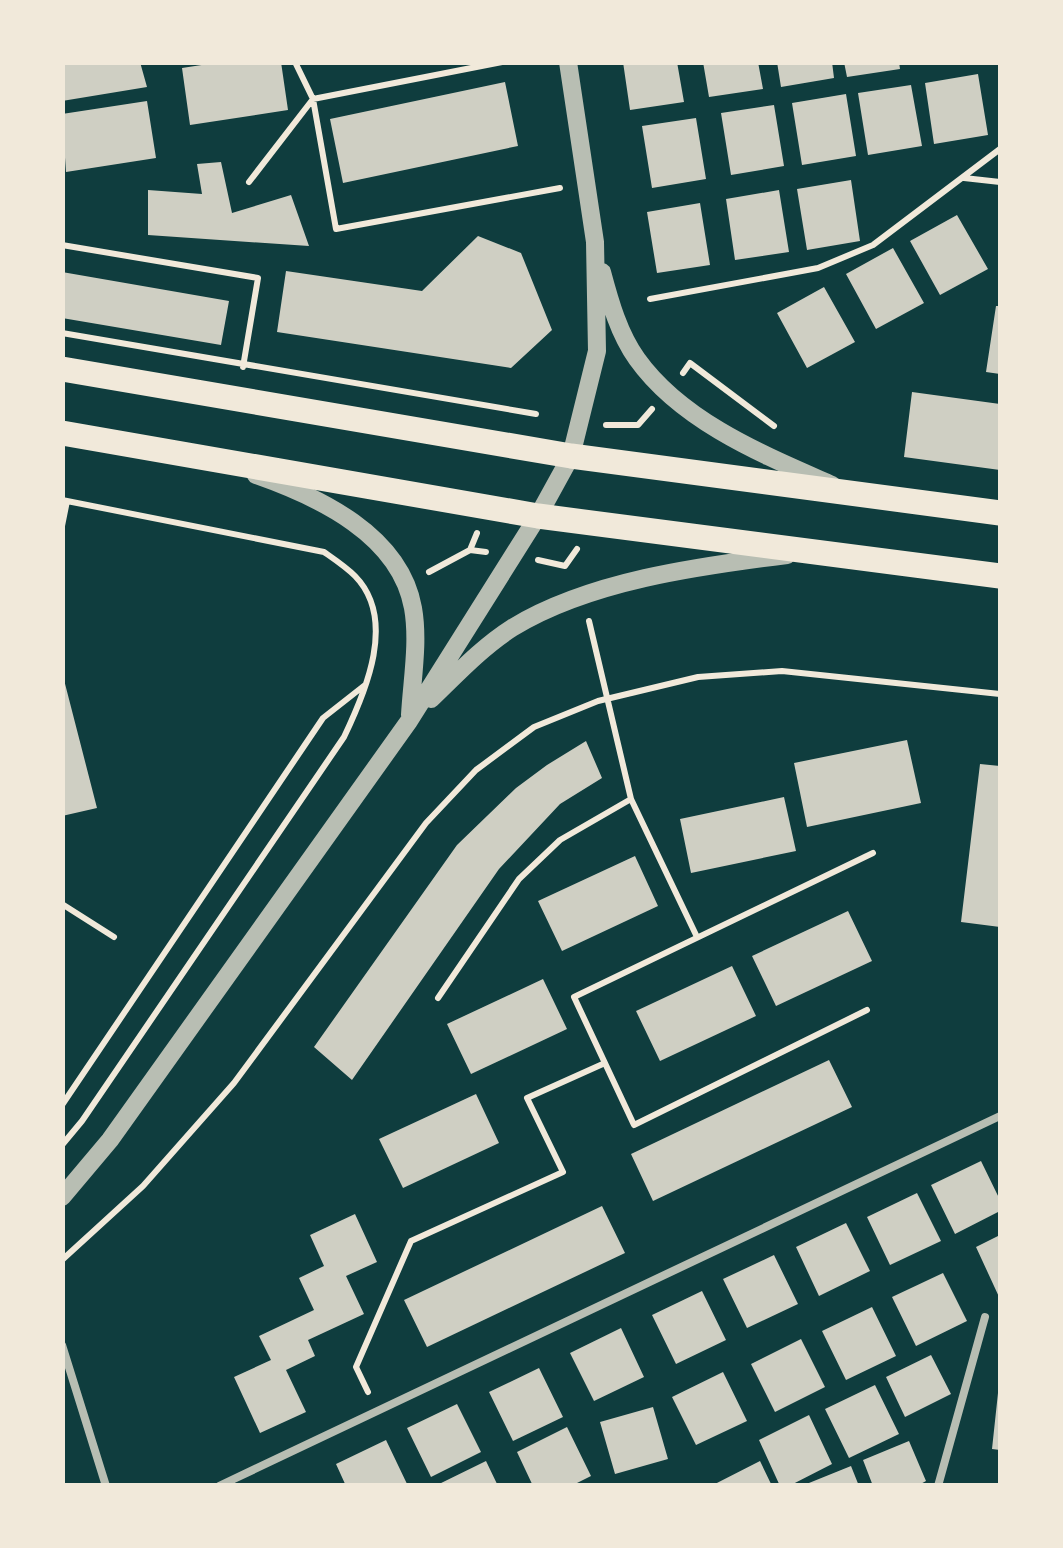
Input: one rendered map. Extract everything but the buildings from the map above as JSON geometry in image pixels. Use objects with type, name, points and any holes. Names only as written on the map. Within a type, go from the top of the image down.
[{"type":"main road","points":[[62,369],[570,456],[1000,512]]},
{"type":"main road","points":[[62,433],[538,516],[1000,576]]},
{"type":"street","points":[[568,62],[595,242],[608,295],[635,357],[655,381],[698,414],[759,452],[851,493]]},
{"type":"street","points":[[62,1197],[110,1140],[409,721],[538,516],[570,456],[597,351],[595,242]]},
{"type":"street","points":[[182,452],[262,477],[300,494],[354,522],[388,554],[407,584],[416,629],[409,721]]},
{"type":"street","points":[[409,721],[468,663],[512,628],[583,596],[677,572],[812,552]]},
{"type":"lane","points":[[219,1486],[1000,1116]]},
{"type":"lane","points":[[938,1486],[985,1317]]},
{"type":"lane","points":[[62,1345],[106,1486]]},
{"type":"path","points":[[295,62],[313,98],[336,229],[586,184]]},
{"type":"path","points":[[250,182],[313,98],[502,62]]},
{"type":"path","points":[[650,299],[818,268],[874,245],[1000,149]]},
{"type":"path","points":[[963,177],[1000,182]]},
{"type":"path","points":[[62,245],[258,278],[238,399]]},
{"type":"path","points":[[62,333],[536,414]]},
{"type":"path","points":[[62,526],[65,500],[324,552],[356,577],[373,608],[376,624],[366,685],[344,736],[62,1145]]},
{"type":"path","points":[[565,566],[583,596],[631,799],[697,938]]},
{"type":"path","points":[[62,1260],[143,1186],[234,1083],[426,823],[476,770],[534,728],[608,698],[698,677],[782,671],[1000,694]]},
{"type":"path","points":[[62,1104],[323,718],[366,685]]},
{"type":"path","points":[[438,998],[519,879],[560,840],[631,799]]},
{"type":"path","points":[[867,1010],[634,1125],[574,997],[874,852]]},
{"type":"path","points":[[62,904],[114,937]]},
{"type":"path","points":[[377,1411],[356,1367],[411,1241],[563,1172],[527,1098],[605,1063]]}]
